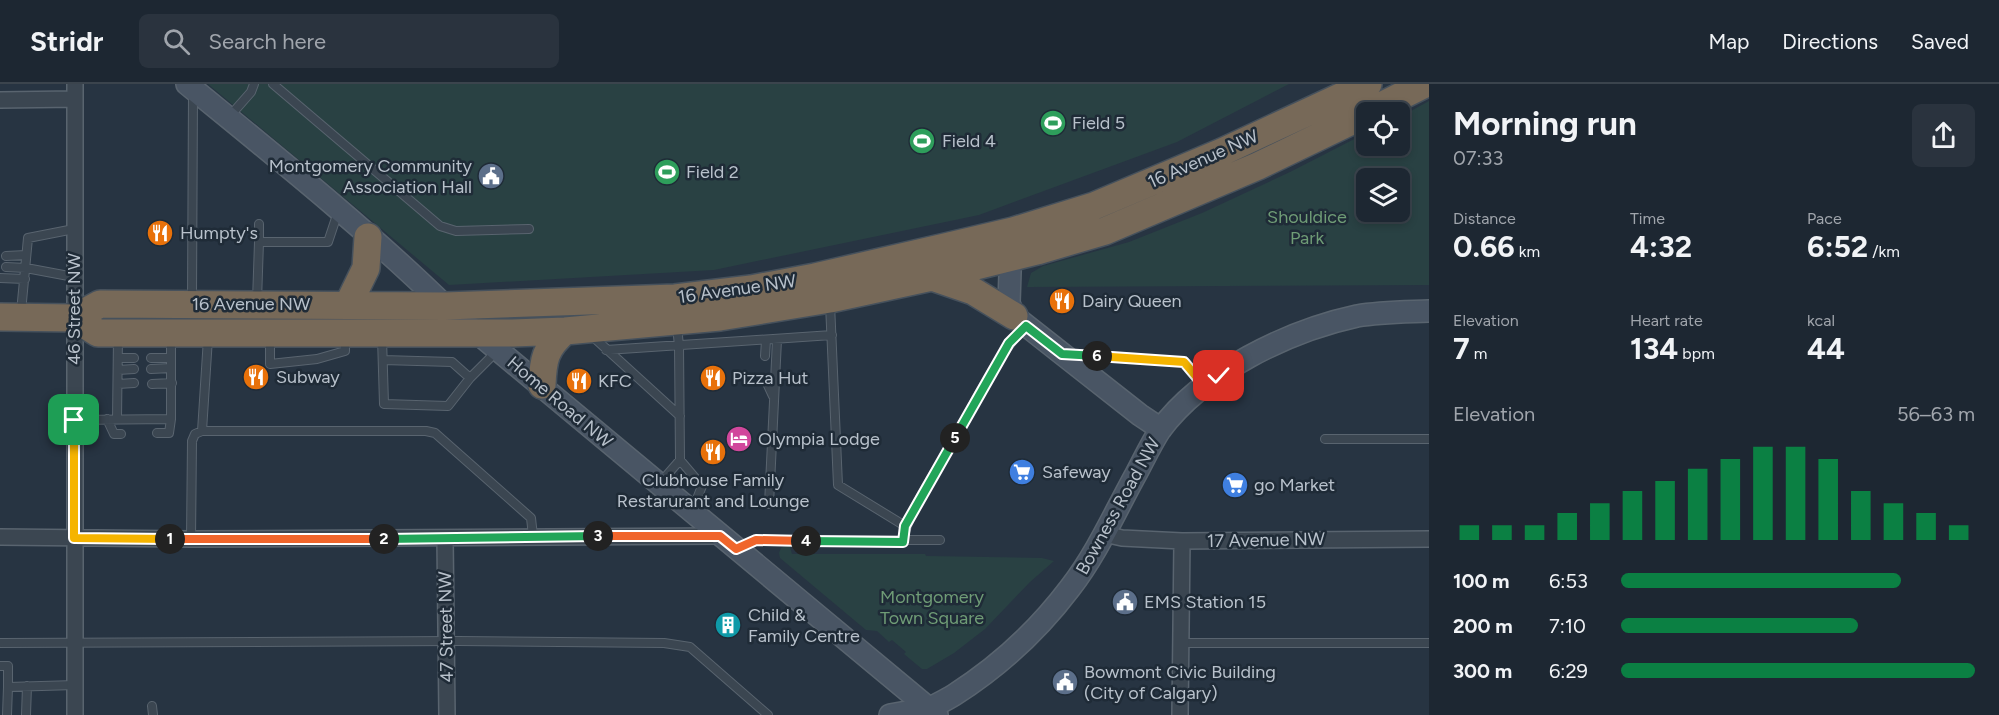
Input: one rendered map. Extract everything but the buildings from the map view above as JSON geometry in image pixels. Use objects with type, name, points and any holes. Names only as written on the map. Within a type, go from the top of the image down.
[{"type":"highway","name":"16 Avenue NW","points":[[1390,102],[1425,84]]},
{"type":"highway","name":"16 Avenue NW","points":[[10,317],[74,318],[100,304],[445,306],[675,298],[751,289],[815,277],[1013,231],[1094,206],[1222,152],[1365,85]]},
{"type":"highway","name":"16 Avenue NW","points":[[74,318],[119,345],[171,345],[208,333],[382,333],[488,341],[576,330],[677,334],[720,317],[830,299],[932,277],[1105,231],[1221,182],[1356,119]]},
{"type":"highway","points":[[348,305],[366,268],[368,237]]},
{"type":"highway","points":[[932,277],[973,291],[1020,321]]},
{"type":"highway","points":[[542,385],[546,353],[550,345],[576,330]]},
{"type":"street","name":"Home Road NW","points":[[190,86],[339,211],[445,306],[542,385],[928,713]]},
{"type":"street","points":[[0,100],[75,92]]},
{"type":"street","name":"46 Street NW","points":[[75,92],[75,715]]},
{"type":"street","points":[[1013,231],[1009,303],[1020,321],[1161,429]]},
{"type":"street","name":"Bowness Road NW","points":[[890,715],[928,713],[988,670],[1027,636],[1069,590],[1084,568],[1161,429],[1205,387],[1256,353],[1306,330],[1359,316],[1388,312],[1429,311]]},
{"type":"street","name":"17 Avenue NW","points":[[1104,534],[1122,538],[1182,541],[1429,539]]},
{"type":"street","points":[[0,537],[191,539],[533,536],[728,543]]},
{"type":"street","name":"47 Street NW","points":[[445,538],[447,715]]},
{"type":"street","points":[[1180,715],[1182,541]]},
{"type":"lane","points":[[228,118],[251,92],[254,84]]},
{"type":"lane","points":[[273,84],[440,226],[456,231],[529,229]]},
{"type":"lane","points":[[190,86],[192,304]]},
{"type":"lane","points":[[259,242],[328,242],[339,211]]},
{"type":"lane","points":[[257,304],[259,224]]},
{"type":"lane","points":[[10,317],[25,279],[28,238],[74,229]]},
{"type":"lane","points":[[6,256],[26,255]]},
{"type":"lane","points":[[6,267],[26,268],[74,277]]},
{"type":"lane","points":[[0,278],[25,279]]},
{"type":"lane","points":[[830,299],[838,485],[905,526]]},
{"type":"lane","points":[[903,542],[905,526],[1020,321]]},
{"type":"lane","points":[[576,330],[606,350],[680,416]]},
{"type":"lane","points":[[202,431],[208,333]]},
{"type":"lane","points":[[382,333],[384,404],[448,406],[470,378],[488,341]]},
{"type":"lane","points":[[606,350],[677,334],[766,340],[832,335]]},
{"type":"lane","points":[[677,334],[680,460],[702,486],[692,512]]},
{"type":"lane","points":[[765,356],[766,340]]},
{"type":"lane","points":[[769,504],[777,340]]},
{"type":"lane","points":[[119,345],[134,358]]},
{"type":"lane","points":[[117,419],[119,345]]},
{"type":"lane","points":[[151,358],[171,345]]},
{"type":"lane","points":[[157,433],[169,433],[172,383],[171,345]]},
{"type":"lane","points":[[1062,354],[1184,362],[1205,387]]},
{"type":"lane","points":[[383,360],[452,362],[470,378]]},
{"type":"lane","points":[[152,369],[171,368]]},
{"type":"lane","points":[[118,370],[134,369]]},
{"type":"lane","points":[[765,379],[774,398]]},
{"type":"lane","points":[[118,384],[134,383]]},
{"type":"lane","points":[[152,384],[172,383]]},
{"type":"lane","points":[[107,419],[114,434],[121,434]]},
{"type":"lane","points":[[74,420],[171,419]]},
{"type":"lane","points":[[191,539],[192,441],[195,434],[202,431],[426,431],[435,433],[531,518],[533,536]]},
{"type":"lane","points":[[1325,439],[1429,439]]},
{"type":"lane","points":[[659,484],[680,460]]},
{"type":"lane","points":[[728,543],[756,540],[903,542],[940,540]]},
{"type":"lane","points":[[0,643],[658,643],[690,647],[768,715]]},
{"type":"lane","points":[[1182,643],[1429,643]]},
{"type":"lane","points":[[0,666],[8,666],[7,715]]},
{"type":"lane","points":[[6,692],[27,686],[75,685]]},
{"type":"lane","points":[[26,715],[27,686]]},
{"type":"lane","points":[[152,706],[153,715]]},
{"type":"green space","points":[[208,84],[1289,84],[1177,142],[979,215],[714,270],[449,285]]},
{"type":"green space","name":"Shouldice Park","points":[[1429,101],[1429,285],[1027,287],[1031,273],[1043,266],[1129,242],[1202,213],[1356,138],[1356,156],[1410,156],[1410,111]]},
{"type":"green space","name":"Montgomery Town Square","points":[[789,544],[792,554],[925,554],[926,556],[1042,558],[1054,561],[1030,582],[985,629],[954,653],[927,669],[922,669],[892,640],[889,642],[877,631],[866,630],[780,558],[781,548]]},
{"type":"place","name":"Field 5","points":[[1053,123]]},
{"type":"place","name":"Field 4","points":[[922,141]]},
{"type":"place","name":"Field 2","points":[[667,172]]},
{"type":"place","name":"Montgomery Community Association Hall","points":[[491,176]]},
{"type":"place","name":"Humpty's","points":[[160,233]]},
{"type":"place","name":"Dairy Queen","points":[[1062,301]]},
{"type":"place","name":"Subway","points":[[256,377]]},
{"type":"place","name":"Pizza Hut","points":[[713,378]]},
{"type":"place","name":"KFC","points":[[579,381]]},
{"type":"place","name":"Olympia Lodge","points":[[739,439]]},
{"type":"place","name":"Clubhouse Family Restarurant and Lounge","points":[[713,452]]},
{"type":"place","name":"Safeway","points":[[1022,472]]},
{"type":"place","name":"go Market","points":[[1235,485]]},
{"type":"place","name":"EMS Station 15","points":[[1125,602]]},
{"type":"place","name":"Child & Family Centre","points":[[728,625]]},
{"type":"place","name":"Bowmont Civic Building (City of Calgary)","points":[[1065,682]]},
{"type":"route","points":[[74,420],[74,538],[720,536],[736,549],[756,540],[903,542],[905,526],[1009,343],[1026,326],[1062,354],[1184,362],[1205,387],[1219,376]]}]
